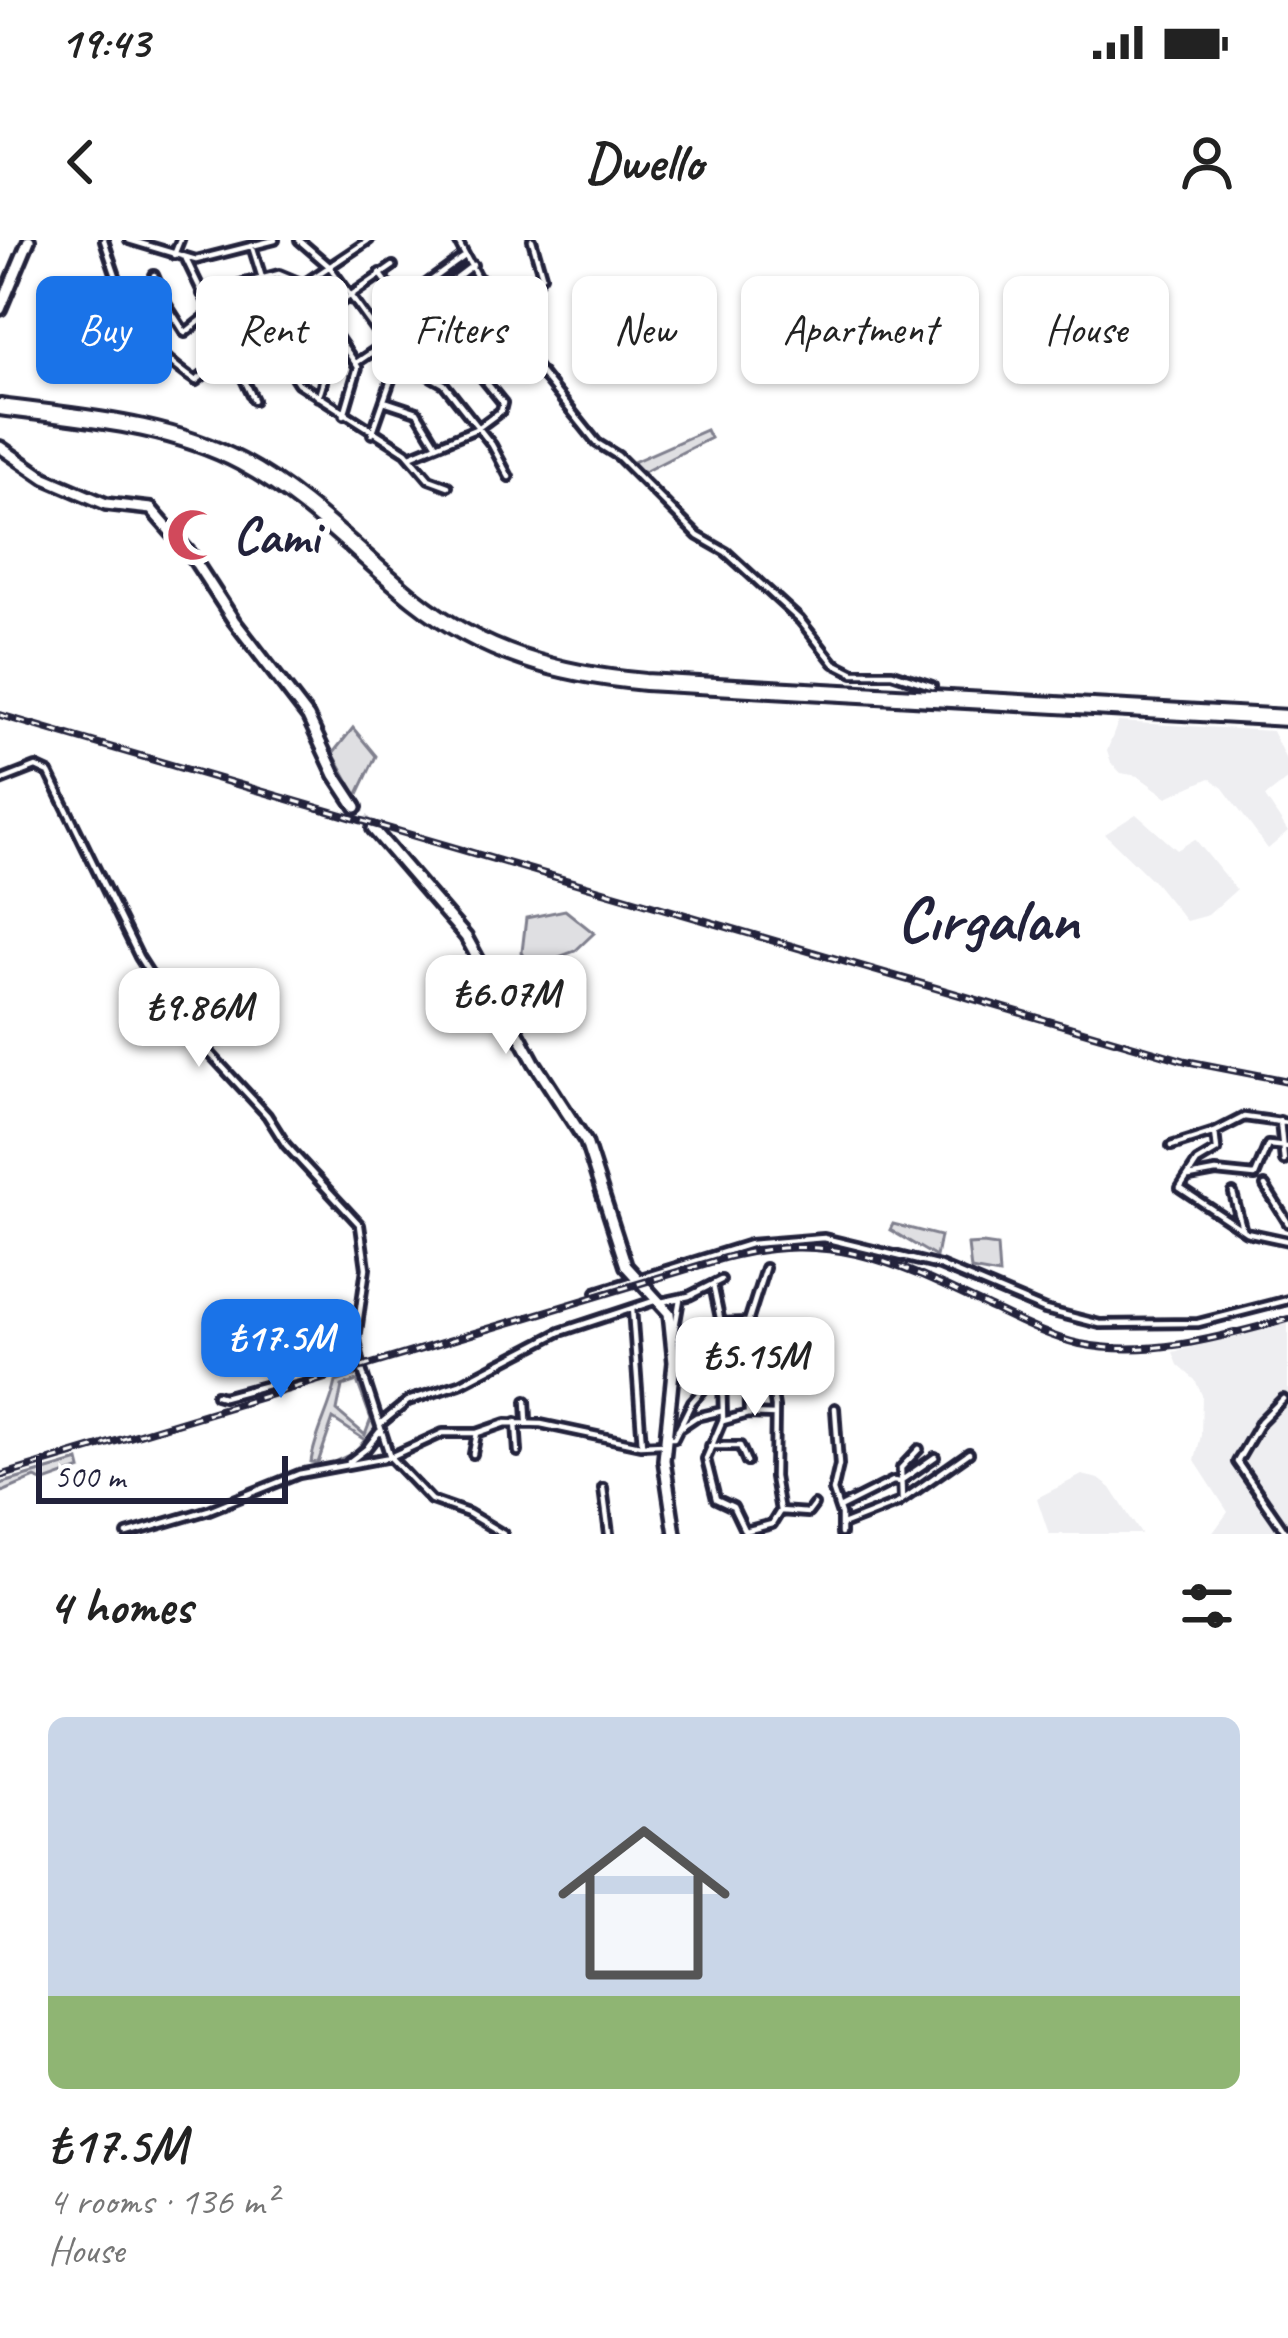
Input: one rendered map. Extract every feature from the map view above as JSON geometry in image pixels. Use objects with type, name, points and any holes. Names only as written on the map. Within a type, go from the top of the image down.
[{"type":"highway","points":[[0,410],[154,436],[226,460],[285,496],[408,601],[455,634],[504,659],[559,676],[649,688],[1288,721]]},
{"type":"street","points":[[0,309],[29,240]]},
{"type":"street","points":[[104,240],[130,316],[168,362],[196,381]]},
{"type":"street","points":[[129,240],[201,260],[275,240]]},
{"type":"street","points":[[174,255],[180,240]]},
{"type":"street","points":[[299,240],[329,266],[372,326]]},
{"type":"street","points":[[315,276],[369,240]]},
{"type":"street","points":[[457,240],[478,276]]},
{"type":"street","points":[[532,240],[542,276]]},
{"type":"street","points":[[252,246],[261,276]]},
{"type":"street","points":[[438,276],[466,256]]},
{"type":"street","points":[[186,259],[196,281]]},
{"type":"street","points":[[458,276],[472,265]]},
{"type":"street","points":[[348,299],[392,266]]},
{"type":"street","points":[[380,274],[421,330],[461,352],[492,387]]},
{"type":"street","points":[[154,275],[185,333],[196,325]]},
{"type":"street","points":[[344,415],[358,372],[348,352]]},
{"type":"street","points":[[356,363],[372,352]]},
{"type":"street","points":[[548,382],[594,440],[618,456],[698,536],[726,552],[800,620],[831,660],[858,674],[892,673],[932,686]]},
{"type":"street","points":[[246,384],[254,400]]},
{"type":"street","points":[[300,384],[410,456],[426,477],[448,486]]},
{"type":"street","points":[[318,397],[324,384]]},
{"type":"street","points":[[372,434],[390,384]]},
{"type":"street","points":[[444,384],[509,477]]},
{"type":"street","points":[[410,456],[478,428],[503,406],[491,384]]},
{"type":"street","points":[[384,400],[417,412],[436,443]]},
{"type":"street","points":[[0,447],[45,478],[106,504],[151,509],[190,554],[308,717],[356,807]]},
{"type":"street","points":[[0,781],[34,767],[49,773],[139,957],[180,1021],[358,1221],[366,1264],[357,1325],[360,1360],[390,1457],[431,1500],[463,1511],[503,1534]]},
{"type":"street","points":[[373,829],[466,937],[534,1062],[589,1149],[626,1266],[669,1313],[674,1333]]},
{"type":"street","points":[[1171,1146],[1244,1117],[1284,1122],[1284,1161]]},
{"type":"street","points":[[1215,1132],[1217,1150],[1197,1162],[1180,1189],[1243,1229],[1288,1241]]},
{"type":"street","points":[[1189,1177],[1216,1172],[1255,1176],[1266,1147],[1276,1143],[1286,1148]]},
{"type":"street","points":[[1265,1186],[1288,1223]]},
{"type":"street","points":[[1233,1193],[1243,1229]]},
{"type":"street","points":[[596,1292],[750,1244],[824,1238],[927,1262],[1045,1310],[1100,1324],[1198,1323],[1288,1300]]},
{"type":"street","points":[[748,1414],[748,1322],[765,1268]]},
{"type":"street","points":[[344,1464],[366,1449],[395,1409],[412,1399],[460,1384],[560,1332],[632,1308],[680,1299],[721,1280]]},
{"type":"street","points":[[713,1285],[721,1323],[723,1420],[706,1463],[716,1499],[733,1507],[746,1532],[772,1524],[780,1511],[768,1363],[787,1328]]},
{"type":"street","points":[[675,1534],[666,1496],[664,1441],[680,1299]]},
{"type":"street","points":[[632,1308],[642,1445]]},
{"type":"street","points":[[721,1323],[748,1322]]},
{"type":"street","points":[[216,1395],[360,1360]]},
{"type":"street","points":[[127,1534],[197,1514],[307,1472],[390,1457],[443,1433],[528,1422],[642,1445],[664,1441],[674,1438],[692,1402],[722,1368]]},
{"type":"street","points":[[1282,1399],[1261,1421],[1237,1462],[1286,1534]]},
{"type":"street","points":[[526,1401],[528,1422]]},
{"type":"street","points":[[835,1408],[838,1466],[832,1491],[841,1534]]},
{"type":"street","points":[[678,1429],[694,1418],[723,1411]]},
{"type":"street","points":[[723,1420],[775,1415]]},
{"type":"street","points":[[516,1422],[518,1452]]},
{"type":"street","points":[[473,1454],[477,1432]]},
{"type":"street","points":[[709,1446],[739,1446],[747,1462]]},
{"type":"street","points":[[902,1500],[903,1464],[919,1449]]},
{"type":"street","points":[[842,1525],[902,1500],[969,1453]]},
{"type":"street","points":[[839,1508],[899,1482],[935,1457]]},
{"type":"street","points":[[603,1488],[609,1534]]},
{"type":"street","points":[[780,1511],[808,1513],[814,1505]]},
{"type":"shaded area","points":[[706,430],[710,438],[640,474],[629,464]]},
{"type":"shaded area","points":[[1118,722],[1272,731],[1288,764],[1288,779],[1265,797],[1288,832],[1268,849],[1223,788],[1210,778],[1167,797],[1138,776],[1121,773],[1107,751]]},
{"type":"shaded area","points":[[353,728],[376,756],[357,796],[333,753]]},
{"type":"shaded area","points":[[1136,814],[1177,850],[1195,839],[1236,890],[1208,915],[1186,921],[1105,834]]},
{"type":"shaded area","points":[[565,910],[594,933],[575,951],[530,968],[522,952],[526,918]]},
{"type":"shaded area","points":[[893,1224],[940,1236],[936,1257],[890,1230]]},
{"type":"shaded area","points":[[968,1245],[997,1246],[999,1275],[971,1270]]},
{"type":"shaded area","points":[[1288,1323],[1288,1534],[1212,1534],[1228,1512],[1195,1461],[1202,1395],[1173,1352]]},
{"type":"shaded area","points":[[360,1374],[374,1416],[372,1438],[366,1448],[337,1465],[336,1461],[365,1440],[333,1419],[318,1463],[311,1462],[316,1442],[336,1382]],"holes":[[[357,1381],[371,1419],[365,1435],[337,1411],[342,1386]]]},
{"type":"shaded area","points":[[79,1461],[81,1469],[45,1482],[35,1478],[0,1493],[0,1484]]},
{"type":"shaded area","points":[[1082,1475],[1111,1488],[1141,1534],[1049,1534],[1037,1498]]},
{"type":"tunnel","points":[[356,807],[373,829]]},
{"type":"railway","points":[[0,715],[1186,1061],[1288,1081]]},
{"type":"railway","points":[[0,1476],[763,1250],[799,1247],[864,1256],[927,1278],[1047,1334],[1106,1348],[1185,1344],[1288,1319]]},
{"type":"place","name":"Cami","points":[[193,535]]},
{"type":"district","name":"Cırgalan","points":[[988,918]]}]
